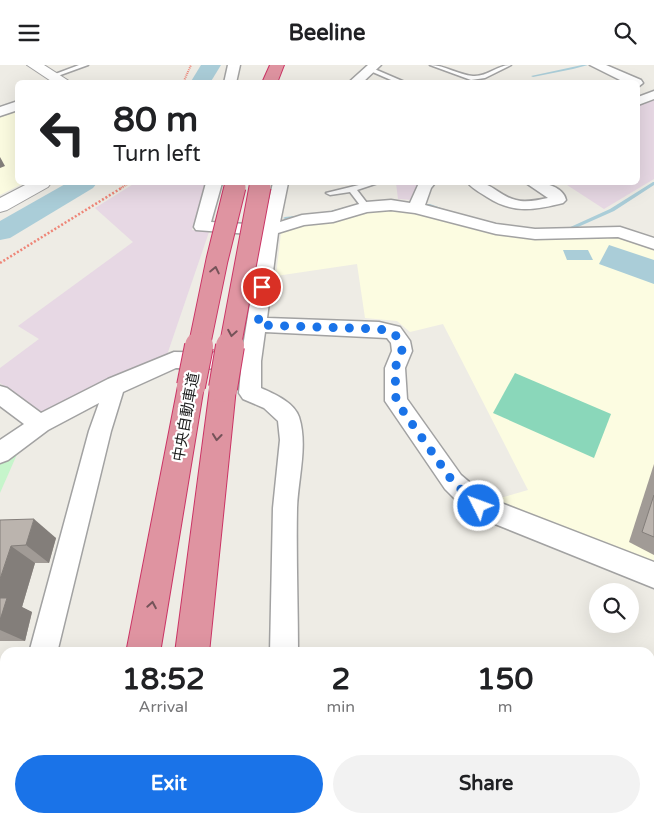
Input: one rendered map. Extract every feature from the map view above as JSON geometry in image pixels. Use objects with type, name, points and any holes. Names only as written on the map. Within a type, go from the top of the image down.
[{"type":"highway","points":[[270,80],[277,65]]},
{"type":"highway","name":"中央自動車道","points":[[144,647],[191,386],[217,260],[236,185]]},
{"type":"highway","name":"中央自動車道","points":[[193,647],[223,388],[245,261],[262,185]]},
{"type":"street","points":[[34,65],[59,79]]},
{"type":"street","points":[[231,80],[234,65]]},
{"type":"street","points":[[596,65],[631,80]]},
{"type":"street","points":[[609,69],[624,65]]},
{"type":"street","points":[[357,80],[372,67]]},
{"type":"street","points":[[640,84],[654,91]]},
{"type":"street","points":[[640,100],[654,95]]},
{"type":"street","points":[[0,112],[15,106]]},
{"type":"street","points":[[0,206],[38,185]]},
{"type":"street","points":[[213,185],[202,227],[270,230],[302,220],[333,217],[366,207],[391,205],[416,208],[496,229],[535,234],[620,232],[654,244]]},
{"type":"street","points":[[280,185],[270,230],[258,325],[251,361],[250,393],[272,402],[288,417],[292,440],[285,508],[284,647]]},
{"type":"street","points":[[416,208],[425,185]]},
{"type":"street","points":[[479,185],[508,205],[520,207],[558,200],[558,197],[537,185]]},
{"type":"street","points":[[258,325],[379,329],[393,332],[400,341],[402,351],[395,368],[396,401],[453,482],[479,506],[654,575]]},
{"type":"street","points":[[0,453],[40,424],[116,385],[174,360],[251,361]]},
{"type":"street","points":[[45,647],[100,431],[116,385]]},
{"type":"street","points":[[0,395],[40,424]]},
{"type":"lane","points":[[59,79],[85,65]]},
{"type":"lane","points":[[433,65],[471,78],[483,77],[508,65]]},
{"type":"lane","points":[[372,67],[398,80]]},
{"type":"lane","points":[[330,193],[367,185]]},
{"type":"lane","points":[[352,189],[366,207]]},
{"type":"path","points":[[184,80],[190,65]]},
{"type":"path","points":[[0,263],[126,185]]},
{"type":"shaded area","points":[[654,99],[654,179],[604,209],[567,185],[640,185],[640,104]]},
{"type":"shaded area","points":[[15,109],[15,185],[20,185],[0,195],[0,115]]},
{"type":"shaded area","points":[[132,185],[206,185],[192,230],[209,232],[167,355],[44,415],[0,383],[0,368],[39,339],[18,326],[133,242],[95,208]]},
{"type":"shaded area","points":[[396,185],[421,185],[413,200],[398,199]]},
{"type":"shaded area","points":[[385,209],[407,210],[493,232],[622,237],[654,248],[654,563],[490,501],[528,490],[443,324],[410,332],[397,321],[365,318],[357,264],[276,276],[281,233],[301,224],[342,219],[365,212]]},
{"type":"green space","points":[[515,373],[611,414],[594,458],[493,413]]},
{"type":"green space","points":[[22,443],[0,493],[0,459]]},
{"type":"water","points":[[609,245],[654,260],[654,284],[599,264]]},
{"type":"water","points":[[563,250],[588,250],[593,260],[567,260]]},
{"type":"building","points":[[654,495],[654,537],[642,532]]},
{"type":"building","points":[[34,519],[26,545],[11,546],[0,579],[0,520]]},
{"type":"building","points":[[0,598],[7,598],[0,620]]},
{"type":"waterway","points":[[202,80],[211,65]]},
{"type":"waterway","points":[[533,76],[586,65]]},
{"type":"waterway","points":[[562,230],[567,230],[612,210],[654,183]]},
{"type":"waterway","points":[[0,232],[81,185]]},
{"type":"waterway","points":[[428,205],[447,211]]},
{"type":"waterway","points":[[321,214],[353,206]]},
{"type":"waterway","points":[[285,218],[304,216]]},
{"type":"route","points":[[262,287],[258,325],[379,329],[393,332],[400,341],[402,351],[395,368],[396,401],[453,482],[479,506]]}]
